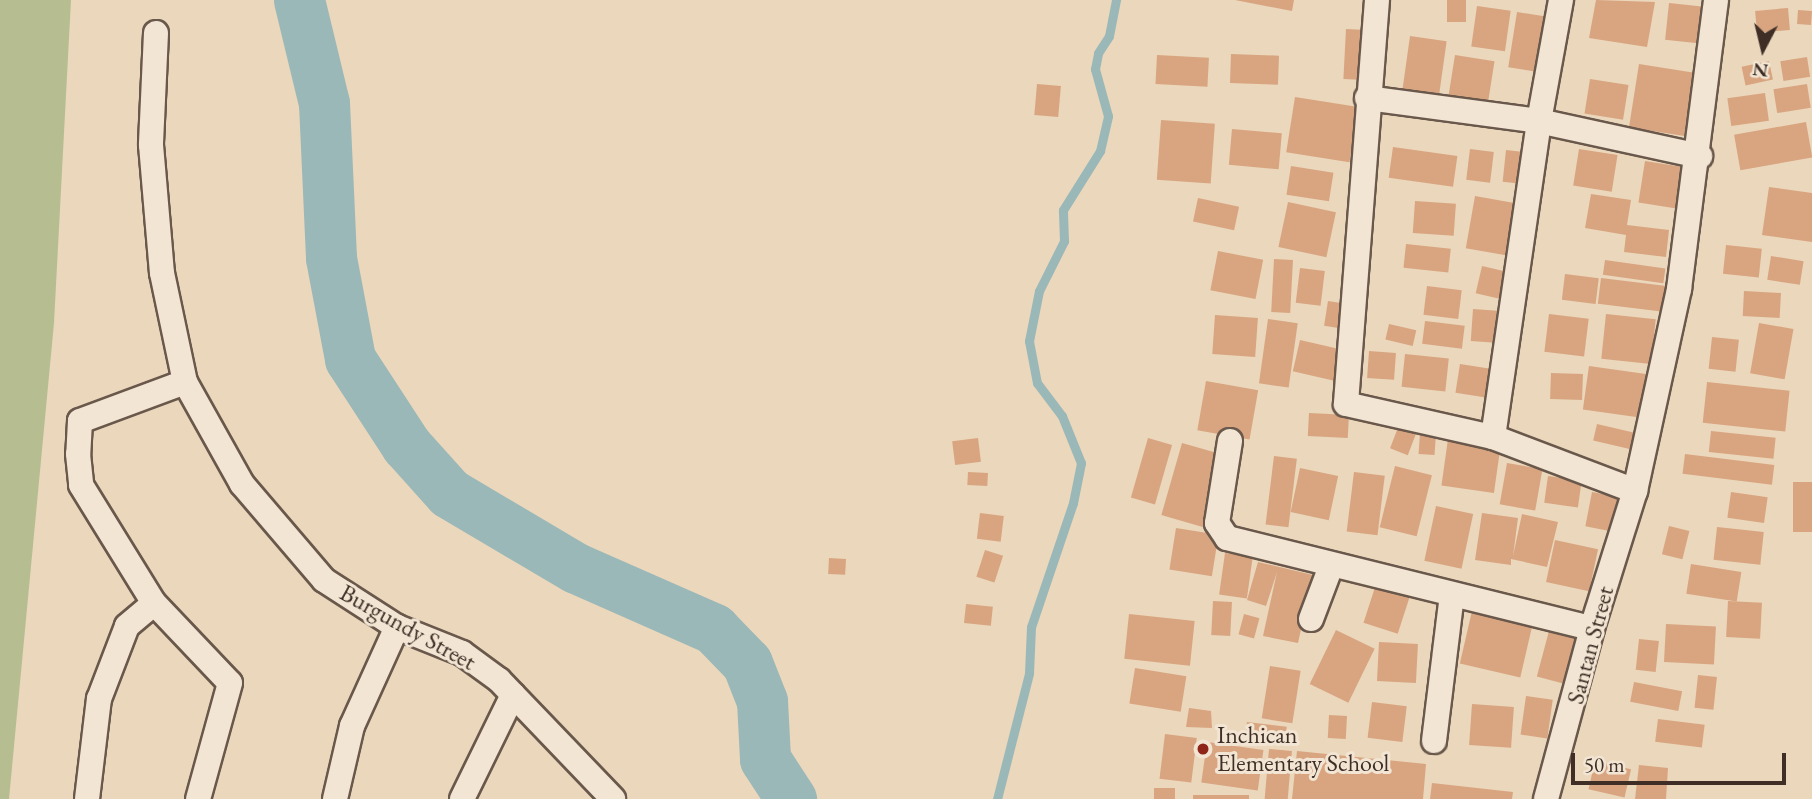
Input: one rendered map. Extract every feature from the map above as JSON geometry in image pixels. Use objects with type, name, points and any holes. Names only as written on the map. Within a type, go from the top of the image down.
[{"type":"street","points":[[1377,0],[1367,99],[1346,404],[1493,437],[1635,491]]},
{"type":"street","points":[[1493,437],[1539,121],[1561,0]]},
{"type":"street","name":"Santan Street","points":[[1546,799],[1592,628],[1635,491],[1679,289],[1700,156],[1716,0]]},
{"type":"street","name":"Burgundy Street","points":[[156,33],[151,145],[160,247],[186,382],[242,484],[324,580],[397,626],[462,653],[513,695],[571,751],[613,799]]},
{"type":"street","points":[[1367,99],[1539,121],[1700,156]]},
{"type":"street","points":[[186,382],[80,421],[81,485],[155,604],[230,683],[198,799]]},
{"type":"street","points":[[1230,441],[1220,531],[1227,538],[1452,596],[1592,628]]},
{"type":"street","points":[[1311,619],[1331,566]]},
{"type":"street","points":[[1434,741],[1452,596]]},
{"type":"street","points":[[88,799],[99,699],[127,626],[155,604]]},
{"type":"street","points":[[335,799],[352,726],[397,626]]},
{"type":"street","points":[[462,799],[513,695]]},
{"type":"green space","points":[[0,0],[71,0],[54,323],[9,799],[0,799]]},
{"type":"building","points":[[1235,0],[1294,0],[1292,11]]},
{"type":"building","points":[[1447,0],[1466,0],[1466,22],[1447,22]]},
{"type":"building","points":[[1596,0],[1655,2],[1647,47],[1589,38]]},
{"type":"building","points":[[1669,3],[1709,7],[1705,44],[1665,40]]},
{"type":"building","points":[[1477,6],[1511,11],[1505,51],[1471,47]]},
{"type":"building","points":[[1788,8],[1790,30],[1757,33],[1755,11]]},
{"type":"building","points":[[1798,10],[1812,11],[1811,25],[1797,24]]},
{"type":"building","points":[[1517,12],[1554,18],[1545,73],[1508,67]]},
{"type":"building","points":[[1346,29],[1367,30],[1364,80],[1343,79]]},
{"type":"building","points":[[1410,36],[1447,41],[1438,102],[1402,96]]},
{"type":"building","points":[[1231,54],[1279,56],[1278,85],[1230,83]]},
{"type":"building","points":[[1157,55],[1209,58],[1207,87],[1155,84]]},
{"type":"building","points":[[1455,55],[1495,61],[1488,103],[1448,96]]},
{"type":"building","points":[[1807,57],[1810,77],[1783,81],[1780,61]]},
{"type":"building","points":[[1769,61],[1773,80],[1746,85],[1742,67]]},
{"type":"building","points":[[1639,64],[1694,73],[1684,136],[1629,127]]},
{"type":"building","points":[[1590,79],[1629,85],[1623,120],[1585,114]]},
{"type":"building","points":[[1037,84],[1061,86],[1058,117],[1034,115]]},
{"type":"building","points":[[1807,84],[1811,108],[1777,113],[1773,89]]},
{"type":"building","points":[[1765,93],[1769,121],[1731,126],[1727,98]]},
{"type":"building","points":[[1295,97],[1358,107],[1349,162],[1286,152]]},
{"type":"building","points":[[1161,120],[1215,124],[1211,184],[1157,180]]},
{"type":"building","points":[[1806,122],[1812,157],[1740,170],[1734,135]]},
{"type":"building","points":[[1232,129],[1282,133],[1279,169],[1229,165]]},
{"type":"building","points":[[1393,147],[1457,156],[1453,187],[1389,178]]},
{"type":"building","points":[[1470,149],[1494,152],[1490,183],[1466,180]]},
{"type":"building","points":[[1579,149],[1618,155],[1612,192],[1573,186]]},
{"type":"building","points":[[1506,150],[1524,152],[1521,184],[1503,182]]},
{"type":"building","points":[[1645,161],[1685,167],[1678,209],[1638,202]]},
{"type":"building","points":[[1291,166],[1333,173],[1329,201],[1286,195]]},
{"type":"building","points":[[1769,187],[1812,193],[1812,242],[1762,235]]},
{"type":"building","points":[[1591,194],[1631,200],[1627,225],[1669,230],[1666,257],[1624,252],[1626,235],[1585,228]]},
{"type":"building","points":[[1475,196],[1521,204],[1512,256],[1466,248]]},
{"type":"building","points":[[1198,198],[1239,207],[1234,230],[1193,221]]},
{"type":"building","points":[[1415,201],[1456,204],[1454,236],[1413,233]]},
{"type":"building","points":[[1288,202],[1336,212],[1326,257],[1278,247]]},
{"type":"building","points":[[1406,244],[1451,249],[1448,273],[1403,268]]},
{"type":"building","points":[[1726,245],[1762,249],[1759,278],[1723,274]]},
{"type":"building","points":[[1218,251],[1263,260],[1256,299],[1210,290]]},
{"type":"building","points":[[1771,256],[1804,261],[1800,285],[1767,280]]},
{"type":"building","points":[[1274,259],[1293,260],[1290,313],[1271,312]]},
{"type":"building","points":[[1605,260],[1665,268],[1663,283],[1603,275]]},
{"type":"building","points":[[1482,266],[1512,273],[1506,300],[1476,293]]},
{"type":"building","points":[[1300,268],[1325,271],[1321,306],[1296,303]]},
{"type":"building","points":[[1565,274],[1599,278],[1596,304],[1562,300]]},
{"type":"building","points":[[1601,278],[1670,287],[1667,312],[1598,304]]},
{"type":"building","points":[[1427,286],[1462,290],[1458,319],[1423,315]]},
{"type":"building","points":[[1744,291],[1781,293],[1780,318],[1743,316]]},
{"type":"building","points":[[1328,301],[1352,305],[1348,329],[1324,326]]},
{"type":"building","points":[[1473,309],[1501,311],[1499,343],[1471,341]]},
{"type":"building","points":[[1549,314],[1589,319],[1584,357],[1544,352]]},
{"type":"building","points":[[1606,314],[1656,319],[1651,364],[1601,359]]},
{"type":"building","points":[[1215,315],[1258,318],[1255,357],[1212,354]]},
{"type":"building","points":[[1268,319],[1298,323],[1289,388],[1259,383]]},
{"type":"building","points":[[1425,321],[1465,326],[1462,349],[1422,344]]},
{"type":"building","points":[[1759,323],[1793,329],[1785,379],[1750,373]]},
{"type":"building","points":[[1389,324],[1416,330],[1413,346],[1385,340]]},
{"type":"building","points":[[1712,337],[1739,340],[1736,372],[1709,369]]},
{"type":"building","points":[[1300,340],[1347,351],[1340,382],[1293,371]]},
{"type":"building","points":[[1369,351],[1396,353],[1394,380],[1367,378]]},
{"type":"building","points":[[1405,354],[1449,359],[1445,391],[1402,387]]},
{"type":"building","points":[[1460,364],[1499,370],[1494,399],[1455,393]]},
{"type":"building","points":[[1589,366],[1649,374],[1643,418],[1583,410]]},
{"type":"building","points":[[1551,373],[1583,374],[1582,400],[1550,399]]},
{"type":"building","points":[[1206,381],[1258,390],[1250,439],[1197,430]]},
{"type":"building","points":[[1707,382],[1790,391],[1785,431],[1703,423]]},
{"type":"building","points":[[1309,413],[1349,415],[1348,438],[1308,436]]},
{"type":"building","points":[[1597,424],[1640,434],[1636,450],[1593,441]]},
{"type":"building","points":[[1399,425],[1417,432],[1408,455],[1390,448]]},
{"type":"building","points":[[1711,431],[1776,438],[1773,459],[1709,452]]},
{"type":"building","points":[[1420,433],[1436,434],[1434,455],[1419,454]]},
{"type":"building","points":[[978,438],[981,462],[955,465],[952,441]]},
{"type":"building","points":[[1148,438],[1172,445],[1155,504],[1131,498]]},
{"type":"building","points":[[1448,439],[1500,446],[1494,493],[1441,486]]},
{"type":"building","points":[[1182,443],[1223,455],[1203,527],[1161,515]]},
{"type":"building","points":[[1685,454],[1774,465],[1772,485],[1683,474]]},
{"type":"building","points":[[1274,456],[1297,459],[1288,527],[1266,524]]},
{"type":"building","points":[[1507,463],[1542,469],[1535,511],[1500,504]]},
{"type":"building","points":[[1395,466],[1432,475],[1417,536],[1380,527]]},
{"type":"building","points":[[1300,468],[1338,476],[1329,520],[1291,512]]},
{"type":"building","points":[[968,472],[988,473],[987,486],[967,485]]},
{"type":"building","points":[[1354,472],[1385,476],[1377,535],[1347,532]]},
{"type":"building","points":[[1548,476],[1582,481],[1578,507],[1544,503]]},
{"type":"building","points":[[1793,482],[1812,482],[1812,532],[1793,532]]},
{"type":"building","points":[[1592,492],[1627,499],[1621,533],[1585,526]]},
{"type":"building","points":[[1731,492],[1768,497],[1764,523],[1727,518]]},
{"type":"building","points":[[1436,506],[1473,514],[1462,569],[1424,561]]},
{"type":"building","points":[[980,513],[1004,516],[1001,542],[977,539]]},
{"type":"building","points":[[1482,513],[1518,518],[1513,556],[1522,514],[1558,522],[1547,567],[1511,559],[1511,565],[1475,560]]},
{"type":"building","points":[[1669,526],[1689,531],[1682,559],[1662,554]]},
{"type":"building","points":[[1717,527],[1764,532],[1760,565],[1714,560]]},
{"type":"building","points":[[1176,528],[1218,535],[1212,576],[1169,569]]},
{"type":"building","points":[[1555,540],[1598,549],[1589,591],[1546,582]]},
{"type":"building","points":[[985,550],[1003,556],[994,583],[976,577]]},
{"type":"building","points":[[1225,553],[1253,557],[1247,598],[1219,595]]},
{"type":"building","points":[[829,558],[846,559],[845,575],[828,574]]},
{"type":"building","points":[[1258,562],[1313,575],[1298,643],[1263,636],[1277,572],[1266,606],[1247,600]]},
{"type":"building","points":[[1691,564],[1741,572],[1737,602],[1686,594]]},
{"type":"building","points":[[1378,578],[1412,589],[1398,634],[1363,623]]},
{"type":"building","points":[[1213,601],[1232,602],[1230,636],[1211,635]]},
{"type":"building","points":[[1728,601],[1762,603],[1760,639],[1726,637]]},
{"type":"building","points":[[966,604],[993,607],[991,626],[964,623]]},
{"type":"building","points":[[1472,611],[1532,625],[1520,678],[1460,664]]},
{"type":"building","points":[[1129,614],[1195,621],[1190,666],[1124,659]]},
{"type":"building","points":[[1244,614],[1259,618],[1254,638],[1239,634]]},
{"type":"building","points":[[1666,624],[1716,627],[1714,665],[1664,662]]},
{"type":"building","points":[[1336,630],[1375,649],[1348,703],[1310,684]]},
{"type":"building","points":[[1549,631],[1579,639],[1567,684],[1537,676]]},
{"type":"building","points":[[1639,639],[1659,641],[1656,672],[1636,670]]},
{"type":"building","points":[[1379,642],[1418,644],[1416,683],[1377,681]]},
{"type":"building","points":[[1270,666],[1301,671],[1292,723],[1262,718]]},
{"type":"building","points":[[1135,668],[1186,676],[1181,712],[1129,704]]},
{"type":"building","points":[[1698,675],[1717,677],[1713,710],[1695,708]]},
{"type":"building","points":[[1634,682],[1682,691],[1678,711],[1630,702]]},
{"type":"building","points":[[1526,696],[1553,700],[1547,738],[1521,735]]},
{"type":"building","points":[[1372,702],[1407,706],[1402,742],[1368,738]]},
{"type":"building","points":[[1472,704],[1514,707],[1511,748],[1469,745]]},
{"type":"building","points":[[1189,708],[1211,711],[1212,728],[1186,727]]},
{"type":"building","points":[[1329,715],[1347,716],[1346,739],[1328,738]]},
{"type":"building","points":[[1658,719],[1705,725],[1702,748],[1655,742]]},
{"type":"building","points":[[1247,722],[1287,727],[1286,736],[1246,731]]},
{"type":"building","points":[[1165,734],[1197,738],[1191,783],[1160,779]]},
{"type":"building","points":[[1207,742],[1263,750],[1258,791],[1201,783]]},
{"type":"building","points":[[1269,749],[1292,751],[1288,799],[1265,799]]},
{"type":"building","points":[[1297,751],[1426,764],[1423,799],[1292,799]]},
{"type":"building","points":[[1595,761],[1631,769],[1625,798],[1588,789]]},
{"type":"building","points":[[1639,765],[1668,768],[1666,799],[1635,799]]},
{"type":"building","points":[[1432,783],[1513,792],[1512,799],[1430,799]]},
{"type":"building","points":[[1154,788],[1175,788],[1175,799],[1154,799]]},
{"type":"building","points":[[1193,795],[1249,795],[1249,799],[1193,799]]},
{"type":"waterway","points":[[299,0],[324,103],[331,258],[350,359],[406,445],[449,493],[576,568],[714,629],[747,663],[762,701],[765,759],[791,799]]},
{"type":"waterway","points":[[997,799],[1029,673],[1031,627],[1073,503],[1081,463],[1062,416],[1037,383],[1029,341],[1039,291],[1064,241],[1063,210],[1100,151],[1108,116],[1095,69],[1098,53],[1109,36],[1116,0]]},
{"type":"place","name":"Inchican Elementary School","points":[[1203,749]]}]
